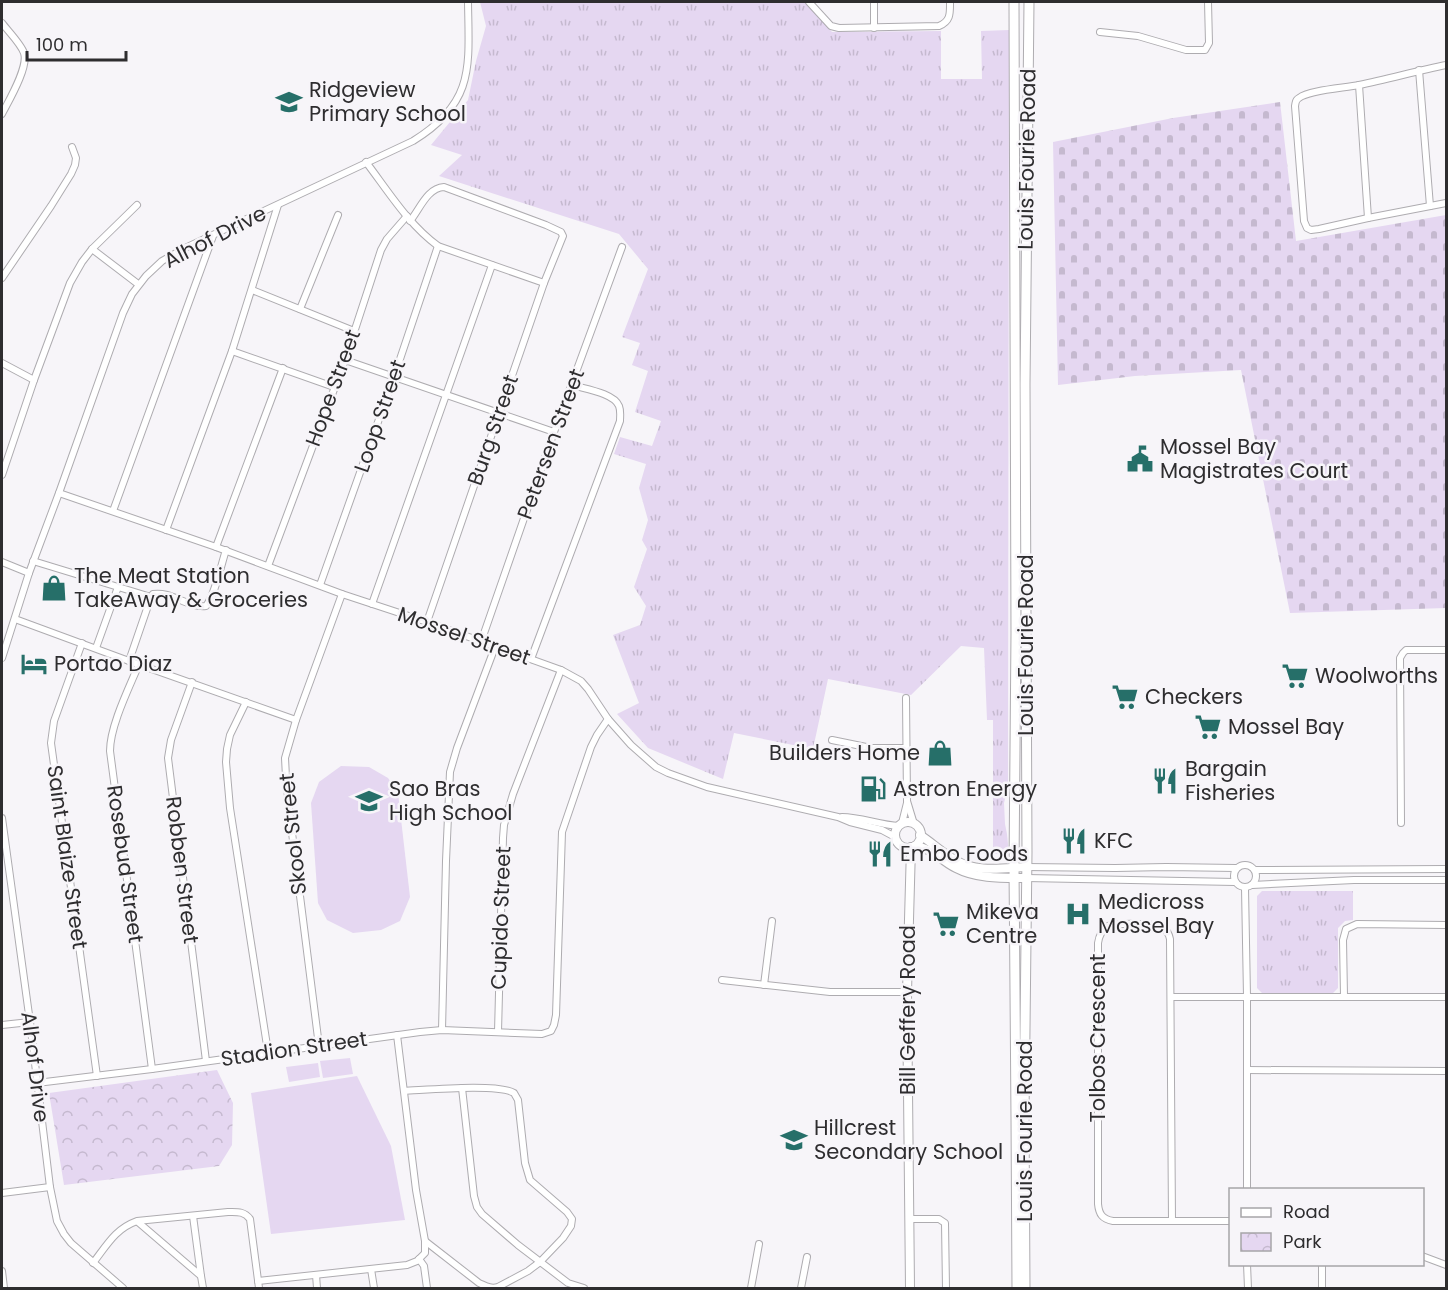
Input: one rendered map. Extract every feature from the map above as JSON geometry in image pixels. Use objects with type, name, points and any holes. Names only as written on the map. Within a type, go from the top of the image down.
[{"type":"main road","name":"Louis Fourie Road","points":[[1014,2],[1016,633],[1014,878],[1017,1288]]},
{"type":"main road","name":"Louis Fourie Road","points":[[1025,1288],[1025,384],[1029,2]]},
{"type":"street","name":"Alhof Drive","points":[[2,658],[33,561],[123,313],[138,284],[162,261],[185,248],[413,141],[431,130],[448,112],[465,83],[468,68],[468,2]]},
{"type":"street","points":[[809,2],[834,27],[874,28],[939,26],[949,19],[950,2]]},
{"type":"street","points":[[874,2],[874,28]]},
{"type":"street","points":[[1100,32],[1138,36],[1186,50],[1205,50],[1209,43],[1208,2]]},
{"type":"street","points":[[2,23],[20,46],[25,59],[19,80],[2,114]]},
{"type":"street","points":[[1446,65],[1359,86],[1302,96],[1296,100],[1295,106],[1304,220],[1305,226],[1311,230],[1446,203]]},
{"type":"street","points":[[1419,70],[1430,206]]},
{"type":"street","points":[[1359,86],[1368,218]]},
{"type":"street","points":[[2,278],[71,174],[76,158],[72,147]]},
{"type":"street","points":[[366,162],[408,219],[425,237],[438,246],[544,283]]},
{"type":"street","name":"Hope Street","points":[[268,566],[345,360],[381,250],[387,239],[432,191],[444,187],[561,232],[562,238]]},
{"type":"street","points":[[166,530],[232,351],[278,205]]},
{"type":"street","points":[[2,475],[70,283],[92,249],[137,206]]},
{"type":"street","points":[[300,309],[338,215]]},
{"type":"street","points":[[113,512],[213,235]]},
{"type":"street","name":"Burg Street","points":[[427,622],[544,283],[562,238]]},
{"type":"street","name":"Loop Street","points":[[320,585],[438,246]]},
{"type":"street","name":"Petersen Street","points":[[482,642],[554,432],[622,247]]},
{"type":"street","points":[[92,249],[138,284]]},
{"type":"street","points":[[372,604],[492,266]]},
{"type":"street","points":[[252,290],[354,331]]},
{"type":"street","points":[[232,351],[334,387]]},
{"type":"street","points":[[345,360],[554,432]]},
{"type":"street","points":[[2,363],[34,380]]},
{"type":"street","points":[[216,547],[283,368]]},
{"type":"street","points":[[531,659],[620,421],[619,406],[611,397],[572,385]]},
{"type":"street","name":"Mossel Street","points":[[59,493],[561,670],[581,681],[608,719],[631,745],[668,773],[707,788],[838,817]]},
{"type":"street","points":[[129,661],[151,597],[156,593],[163,594],[197,606],[206,606],[209,603],[226,550]]},
{"type":"street","points":[[33,561],[151,597]]},
{"type":"street","points":[[2,562],[29,573]]},
{"type":"street","points":[[96,648],[118,587]]},
{"type":"street","name":"Skool Street","points":[[319,1046],[286,777],[286,754],[342,594]]},
{"type":"street","points":[[15,618],[296,720]]},
{"type":"street","name":"Saint Blaize Street","points":[[82,643],[54,721],[51,743],[97,1076]]},
{"type":"street","points":[[442,1030],[450,771],[495,647]]},
{"type":"street","points":[[1401,823],[1400,664],[1406,650],[1446,650]]},
{"type":"street","name":"Rosebud Street","points":[[139,664],[114,727],[110,751],[152,1068]]},
{"type":"street","name":"Cupido Street","points":[[498,1032],[504,825],[513,794],[561,670]]},
{"type":"street","name":"Robben Street","points":[[192,682],[171,740],[168,758],[206,1061]]},
{"type":"street","points":[[906,698],[907,801],[914,824],[920,830],[919,840],[910,847]]},
{"type":"street","points":[[246,702],[230,735],[226,762],[230,808],[268,1052]]},
{"type":"street","name":"Stadion Street","points":[[37,1083],[442,1030],[542,1034],[550,1031],[556,1015],[562,832],[591,747],[608,719]]},
{"type":"street","points":[[832,740],[871,748],[906,748]]},
{"type":"street","points":[[907,801],[900,825],[896,829],[895,837],[898,843],[929,849],[955,868],[973,875],[1014,878],[1235,882],[1245,888],[1252,885],[1354,880],[1446,880]]},
{"type":"street","points":[[838,817],[850,817],[885,825],[910,822],[914,824]]},
{"type":"street","points":[[838,817],[882,830],[895,837]]},
{"type":"street","name":"Alhof Drive","points":[[2,818],[54,1209],[60,1227],[71,1243],[123,1288]]},
{"type":"street","points":[[920,835],[959,862],[984,868],[1236,868],[1245,864],[1255,870],[1446,869]]},
{"type":"street","name":"Bill Geffery Road","points":[[910,847],[907,992],[910,1288]]},
{"type":"street","points":[[1235,882],[1236,868]]},
{"type":"street","points":[[1252,885],[1256,878],[1255,870]]},
{"type":"street","points":[[1245,888],[1247,1188]]},
{"type":"street","points":[[764,985],[772,921]]},
{"type":"street","points":[[1344,996],[1343,940],[1346,929],[1357,924],[1446,925]]},
{"type":"street","name":"Tolbos Crescent","points":[[1172,1221],[1170,939],[1166,929],[1159,925],[1112,925],[1100,935],[1098,943],[1098,1192],[1100,1214],[1113,1221],[1172,1221],[1229,1221]]},
{"type":"street","points":[[722,980],[830,992],[907,992]]},
{"type":"street","points":[[1171,997],[1446,997]]},
{"type":"street","points":[[2,1025],[30,1022]]},
{"type":"street","points":[[258,1281],[407,1265],[425,1253],[397,1035]]},
{"type":"street","points":[[1247,1070],[1446,1071]]},
{"type":"street","points":[[404,1091],[462,1088],[504,1089],[514,1092],[518,1100],[525,1163],[530,1180],[572,1219],[569,1231],[540,1262],[528,1271],[493,1288],[479,1283],[425,1241]]},
{"type":"street","points":[[462,1088],[477,1207],[488,1220],[540,1262],[568,1282],[585,1288]]},
{"type":"street","points":[[2,1193],[50,1187]]},
{"type":"street","points":[[93,1263],[120,1229],[137,1221],[238,1212],[250,1219],[259,1288]]},
{"type":"street","points":[[193,1216],[203,1288]]},
{"type":"street","points":[[909,1219],[939,1219],[945,1223],[946,1288]]},
{"type":"street","points":[[137,1221],[201,1276]]},
{"type":"street","points":[[752,1288],[759,1244]]},
{"type":"street","points":[[801,1288],[807,1257]]},
{"type":"street","points":[[1424,1257],[1446,1265]]},
{"type":"street","points":[[419,1259],[424,1266],[428,1288]]},
{"type":"street","points":[[1248,1266],[1248,1288]]},
{"type":"street","points":[[1322,1266],[1322,1288]]},
{"type":"street","points":[[371,1269],[374,1288]]},
{"type":"street","points":[[2,1271],[4,1288]]},
{"type":"street","points":[[316,1275],[318,1288]]},
{"type":"green space","points":[[480,2],[805,2],[832,32],[941,31],[941,79],[982,79],[981,31],[1009,30],[1008,787],[1004,803],[1009,854],[993,854],[993,720],[987,720],[984,648],[961,646],[911,695],[828,679],[813,749],[734,733],[723,779],[648,748],[617,714],[639,703],[613,635],[640,625],[646,606],[634,587],[647,549],[642,540],[648,520],[639,488],[646,464],[614,454],[620,437],[652,446],[661,421],[635,412],[648,371],[632,365],[640,343],[622,337],[648,269],[619,234],[439,176],[462,155],[431,145],[468,100],[486,26]]},
{"type":"green space","points":[[1280,102],[1296,241],[1446,215],[1446,608],[1290,613],[1241,370],[1135,376],[1058,385],[1053,142],[1173,118]]},
{"type":"green space","points":[[341,766],[369,767],[388,778],[398,793],[410,897],[400,921],[381,930],[353,933],[327,920],[318,903],[311,803],[319,782]]},
{"type":"green space","points":[[1262,891],[1353,891],[1353,920],[1345,921],[1338,928],[1338,988],[1333,993],[1262,993],[1257,988],[1257,896]]},
{"type":"green space","points":[[350,1058],[353,1074],[323,1078],[320,1061]]},
{"type":"green space","points":[[318,1063],[320,1077],[289,1082],[286,1067]]},
{"type":"green space","points":[[217,1070],[233,1103],[232,1145],[219,1166],[64,1185],[49,1093]]},
{"type":"green space","points":[[357,1076],[391,1146],[405,1220],[271,1234],[251,1093]]},
{"type":"place","name":"Ridgeview Primary School","points":[[289,102]]},
{"type":"place","name":"Mossel Bay Magistrates Court","points":[[1140,459]]},
{"type":"place","name":"The Meat Station TakeAway & Groceries","points":[[54,588]]},
{"type":"place","name":"Portao Diaz","points":[[34,664]]},
{"type":"place","name":"Woolworths","points":[[1295,676]]},
{"type":"place","name":"Checkers","points":[[1125,697]]},
{"type":"place","name":"Mossel Bay","points":[[1208,727]]},
{"type":"place","name":"Builders Home","points":[[940,753]]},
{"type":"place","name":"Bargain Fisheries","points":[[1165,781]]},
{"type":"place","name":"Astron Energy","points":[[873,789]]},
{"type":"place","name":"Sao Bras High School","points":[[369,801]]},
{"type":"place","name":"KFC","points":[[1074,841]]},
{"type":"place","name":"Embo Foods","points":[[880,854]]},
{"type":"place","name":"Medicross Mossel Bay","points":[[1078,914]]},
{"type":"place","name":"Mikeva Centre","points":[[946,924]]},
{"type":"place","name":"Hillcrest Secondary School","points":[[794,1140]]}]
